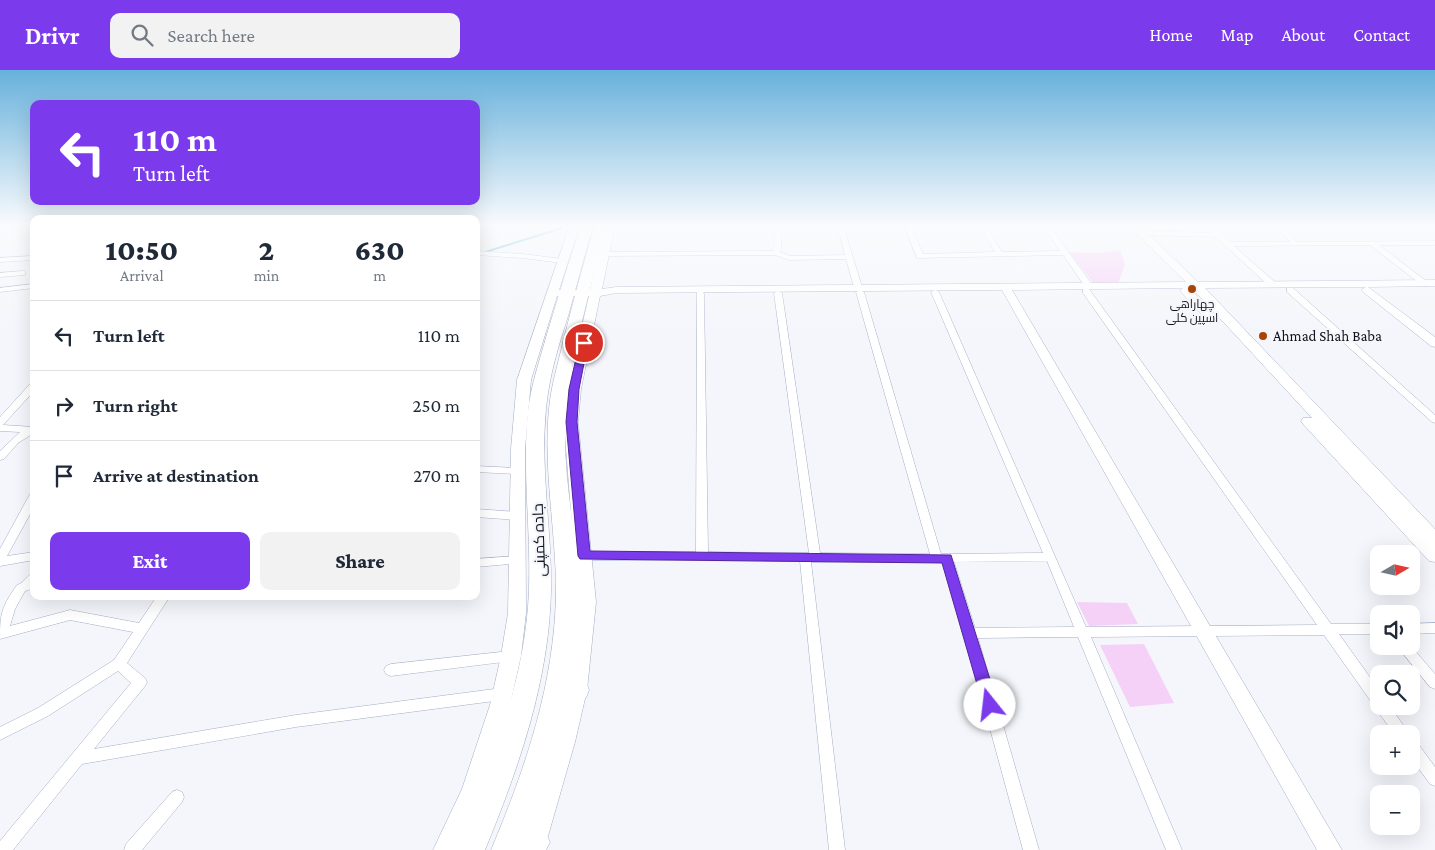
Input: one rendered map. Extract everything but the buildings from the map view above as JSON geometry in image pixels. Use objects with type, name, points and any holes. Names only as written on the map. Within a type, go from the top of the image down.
[{"type":"highway","name":"جاده کمپنی","points":[[521,845],[536,770],[567,690],[564,642],[567,593],[565,548],[556,453],[557,416],[561,384],[579,293],[583,261]]},
{"type":"highway","name":"جاده کمپنی","points":[[470,850],[482,822],[524,700],[536,633],[540,591],[536,459],[537,410],[542,378],[579,293],[589,261]]},
{"type":"street","points":[[562,261],[579,293],[571,422],[587,602],[567,690]]},
{"type":"street","points":[[444,850],[472,791],[502,694],[511,656],[517,614],[517,471],[524,380],[599,261]]},
{"type":"street","points":[[851,261],[942,558],[970,633],[1031,850]]},
{"type":"street","points":[[1071,261],[1087,288],[1370,689]]},
{"type":"street","points":[[1164,261],[1174,269],[1191,288],[1223,298]]},
{"type":"street","points":[[1247,261],[1273,285]]},
{"type":"street","points":[[1397,261],[1432,286]]},
{"type":"street","points":[[1149,288],[1174,269]]},
{"type":"street","points":[[1174,269],[1204,278],[1223,298],[1434,549]]},
{"type":"street","points":[[0,275],[22,273]]},
{"type":"street","points":[[579,293],[616,290],[1191,288],[1223,298],[1273,285],[1432,286]]},
{"type":"street","points":[[1149,288],[1173,296],[1223,298],[1290,290],[1368,290],[1432,286]]},
{"type":"street","points":[[0,290],[11,293],[30,287]]},
{"type":"street","points":[[914,289],[935,292],[1087,288]]},
{"type":"street","points":[[579,293],[609,295],[778,293],[799,290]]},
{"type":"street","points":[[1290,290],[1435,420]]},
{"type":"street","points":[[1368,290],[1435,343]]},
{"type":"street","points":[[1007,291],[1330,850]]},
{"type":"street","points":[[935,292],[1051,557],[1174,850]]},
{"type":"street","points":[[778,293],[810,556],[837,850]]},
{"type":"street","points":[[700,294],[702,556]]},
{"type":"street","points":[[0,423],[4,413],[30,389]]},
{"type":"street","points":[[0,428],[30,430]]},
{"type":"street","points":[[0,457],[15,441],[30,431]]},
{"type":"street","points":[[480,469],[517,471]]},
{"type":"street","points":[[0,560],[30,504]]},
{"type":"street","points":[[480,513],[518,516]]},
{"type":"street","points":[[0,560],[30,556]]},
{"type":"street","points":[[584,556],[1051,557]]},
{"type":"street","points":[[480,563],[517,560]]},
{"type":"street","points":[[30,583],[28,586],[22,587],[10,603],[1,634],[70,615],[142,629]]},
{"type":"street","points":[[0,734],[43,712],[119,664],[161,600]]},
{"type":"street","points":[[1420,628],[1435,628]]},
{"type":"street","points":[[970,633],[1370,629]]},
{"type":"street","points":[[1411,655],[1435,684]]},
{"type":"street","points":[[391,670],[511,656]]},
{"type":"street","points":[[4,850],[140,682],[119,664]]},
{"type":"street","points":[[79,758],[296,721],[502,694]]},
{"type":"street","points":[[1420,758],[1435,779]]},
{"type":"street","points":[[132,850],[176,797]]},
{"type":"shaded area","points":[[1076,261],[1124,261],[1125,264],[1118,284],[1094,284]]},
{"type":"shaded area","points":[[1077,602],[1127,603],[1138,624],[1089,626]]},
{"type":"shaded area","points":[[1144,644],[1174,703],[1130,707],[1100,645]]},
{"type":"place","name":"چهاراهی اسپین کلی","points":[[1192,289]]},
{"type":"place","name":"Ahmad Shah Baba","points":[[1263,336]]},
{"type":"route","points":[[584,343],[574,389],[571,422],[584,556],[947,558],[990,705]]}]
